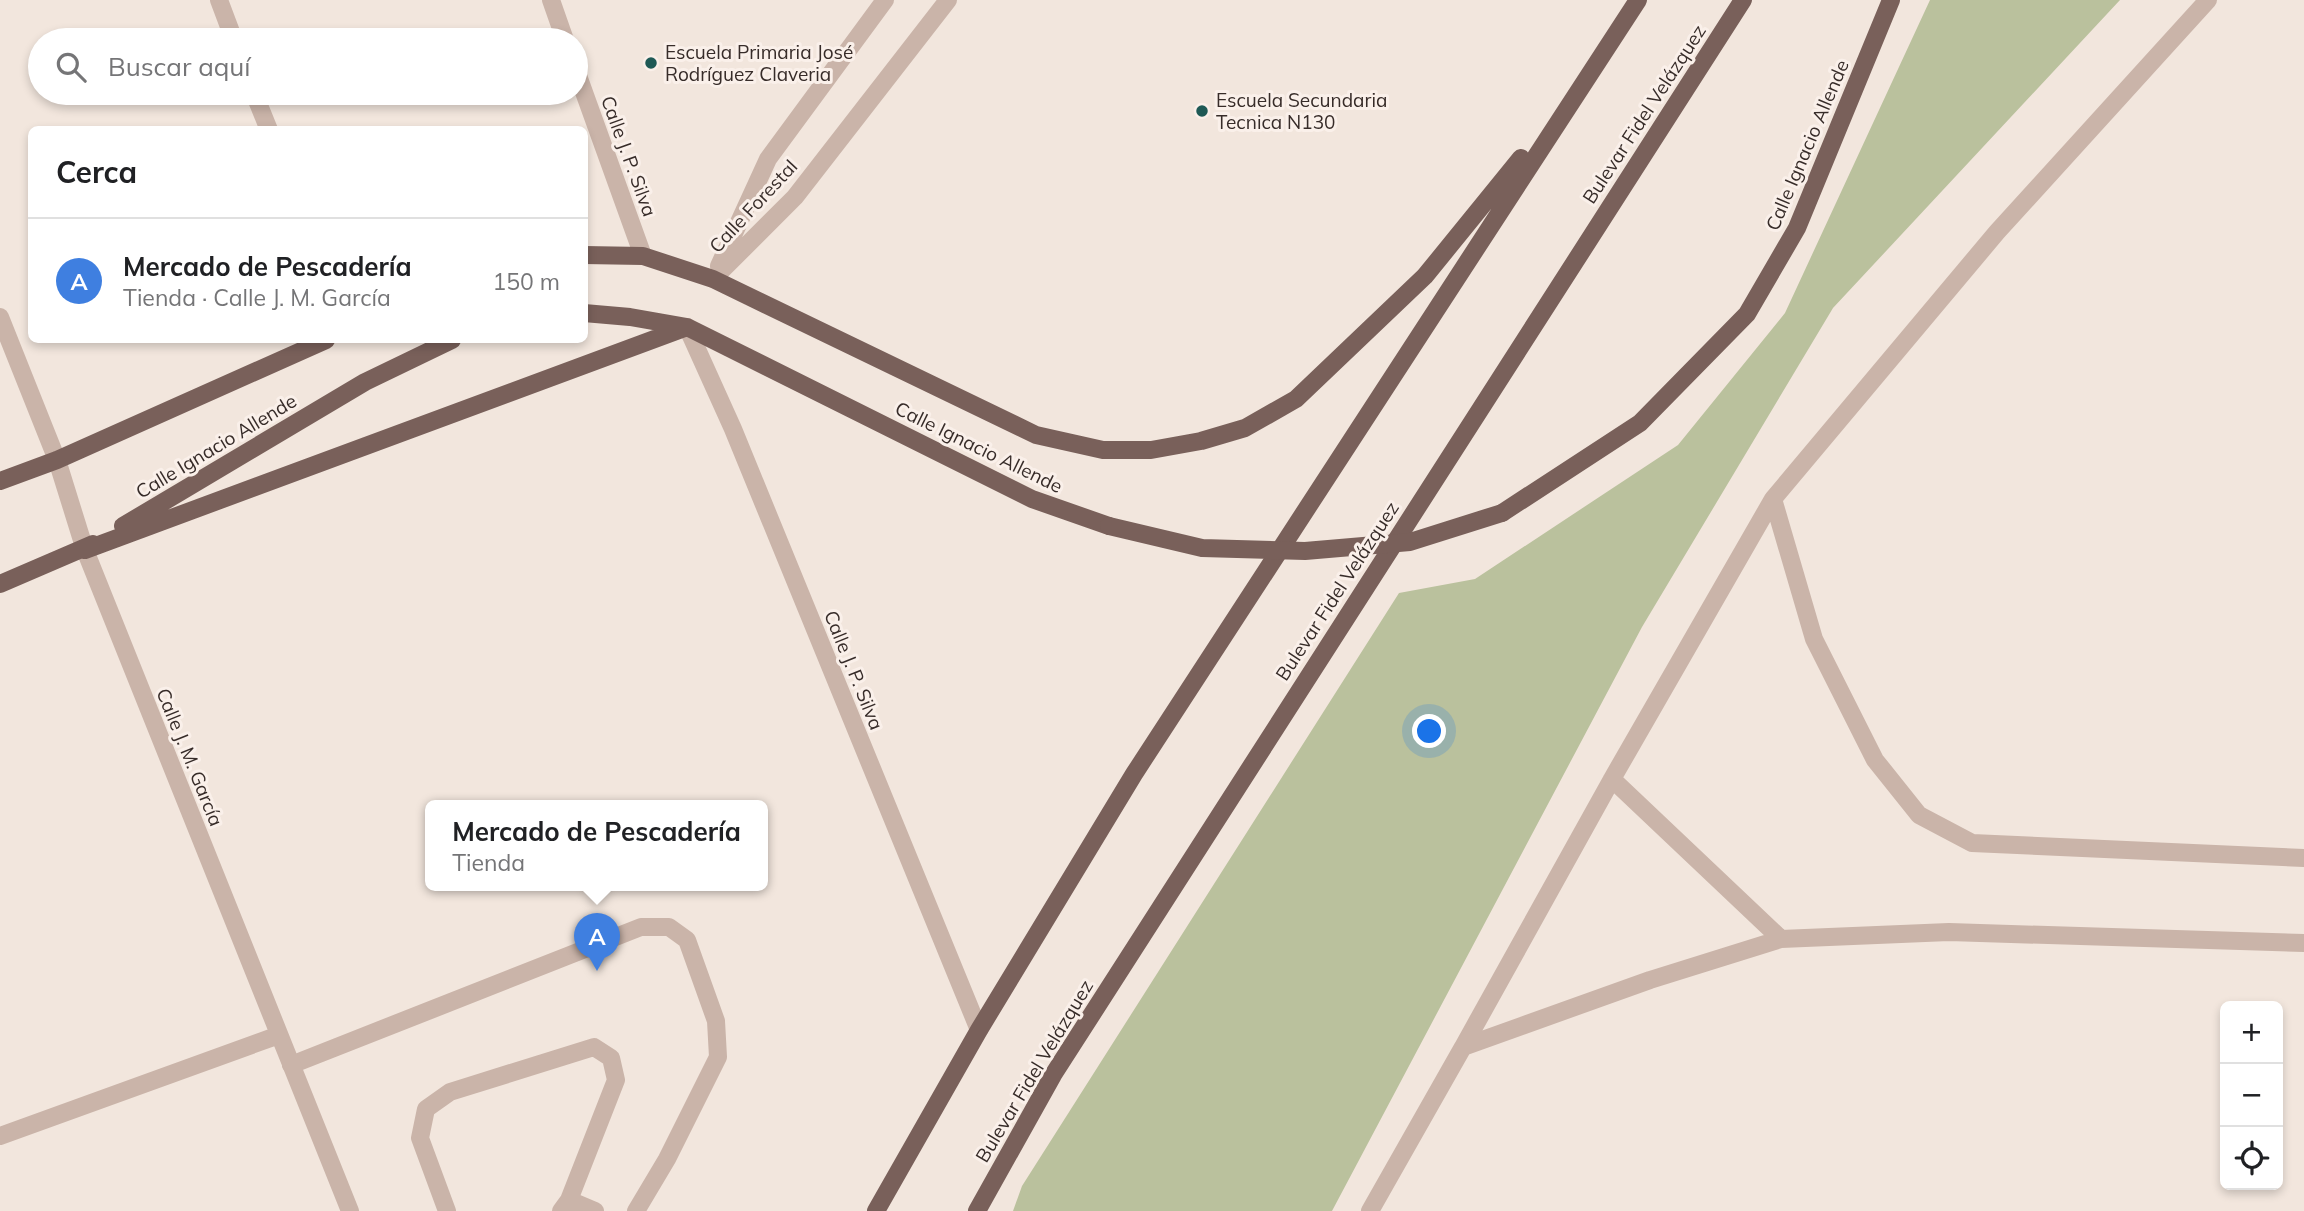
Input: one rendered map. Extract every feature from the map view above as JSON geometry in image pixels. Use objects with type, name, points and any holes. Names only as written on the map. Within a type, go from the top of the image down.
[{"type":"main road","points":[[876,1211],[979,1030],[1134,774],[1576,90],[1638,0]]},
{"type":"main road","name":"Bulevar Fidel Velázquez","points":[[977,1211],[1053,1075],[1743,0]]},
{"type":"main road","name":"Calle Ignacio Allende","points":[[588,313],[687,327],[1032,499],[1109,526],[1202,548],[1305,551],[1410,542],[1502,513],[1640,423],[1747,314],[1797,228],[1891,0]]},
{"type":"main road","name":"Calle Ignacio Allende","points":[[588,255],[643,256],[713,279],[1035,435],[1103,450],[1151,450],[1201,441],[1245,428],[1296,398],[1424,276],[1576,90]]},
{"type":"main road","points":[[85,550],[687,327]]},
{"type":"main road","points":[[0,481],[57,460],[319,343]]},
{"type":"main road","name":"Calle Ignacio Allende","points":[[0,584],[85,550],[365,382],[446,343]]},
{"type":"street","points":[[219,0],[230,28]]},
{"type":"street","points":[[551,0],[561,28]]},
{"type":"street","name":"Calle Forestal","points":[[713,279],[768,159],[885,0]]},
{"type":"street","name":"Calle Forestal","points":[[713,279],[795,197],[948,0]]},
{"type":"street","points":[[1370,1211],[1612,779],[1773,499],[1997,232],[2208,0]]},
{"type":"street","name":"Calle J. P. Silva","points":[[588,103],[643,256]]},
{"type":"street","points":[[259,105],[267,126]]},
{"type":"street","name":"Calle J. M. García","points":[[0,317],[57,460],[85,550],[350,1211]]},
{"type":"street","name":"Calle J. P. Silva","points":[[687,327],[733,429],[979,1030]]},
{"type":"street","points":[[1773,499],[1814,639],[1875,760],[1919,815],[1972,843],[2304,858]]},
{"type":"street","points":[[1612,779],[1781,939]]},
{"type":"street","points":[[291,1065],[641,927],[669,927],[687,940],[716,1021],[718,1057],[667,1159],[636,1211]]},
{"type":"street","points":[[1463,1047],[1650,980],[1781,939],[1949,932],[2304,943]]},
{"type":"street","points":[[0,1136],[279,1035]]},
{"type":"street","points":[[447,1211],[420,1138],[426,1109],[450,1091],[594,1048],[611,1058],[616,1080],[565,1205],[595,1211]]},
{"type":"green space","points":[[1930,0],[2120,0],[1833,308],[1642,627],[1332,1211],[1013,1211],[1022,1186],[1399,593],[1475,579],[1678,445],[1785,313]]},
{"type":"place","name":"Escuela Primaria José Rodríguez Claveria","points":[[651,63]]},
{"type":"place","name":"Escuela Secundaria Tecnica N130","points":[[1202,111]]},
{"type":"place","name":"Mercado de Pescadería","points":[[597,971]]}]
